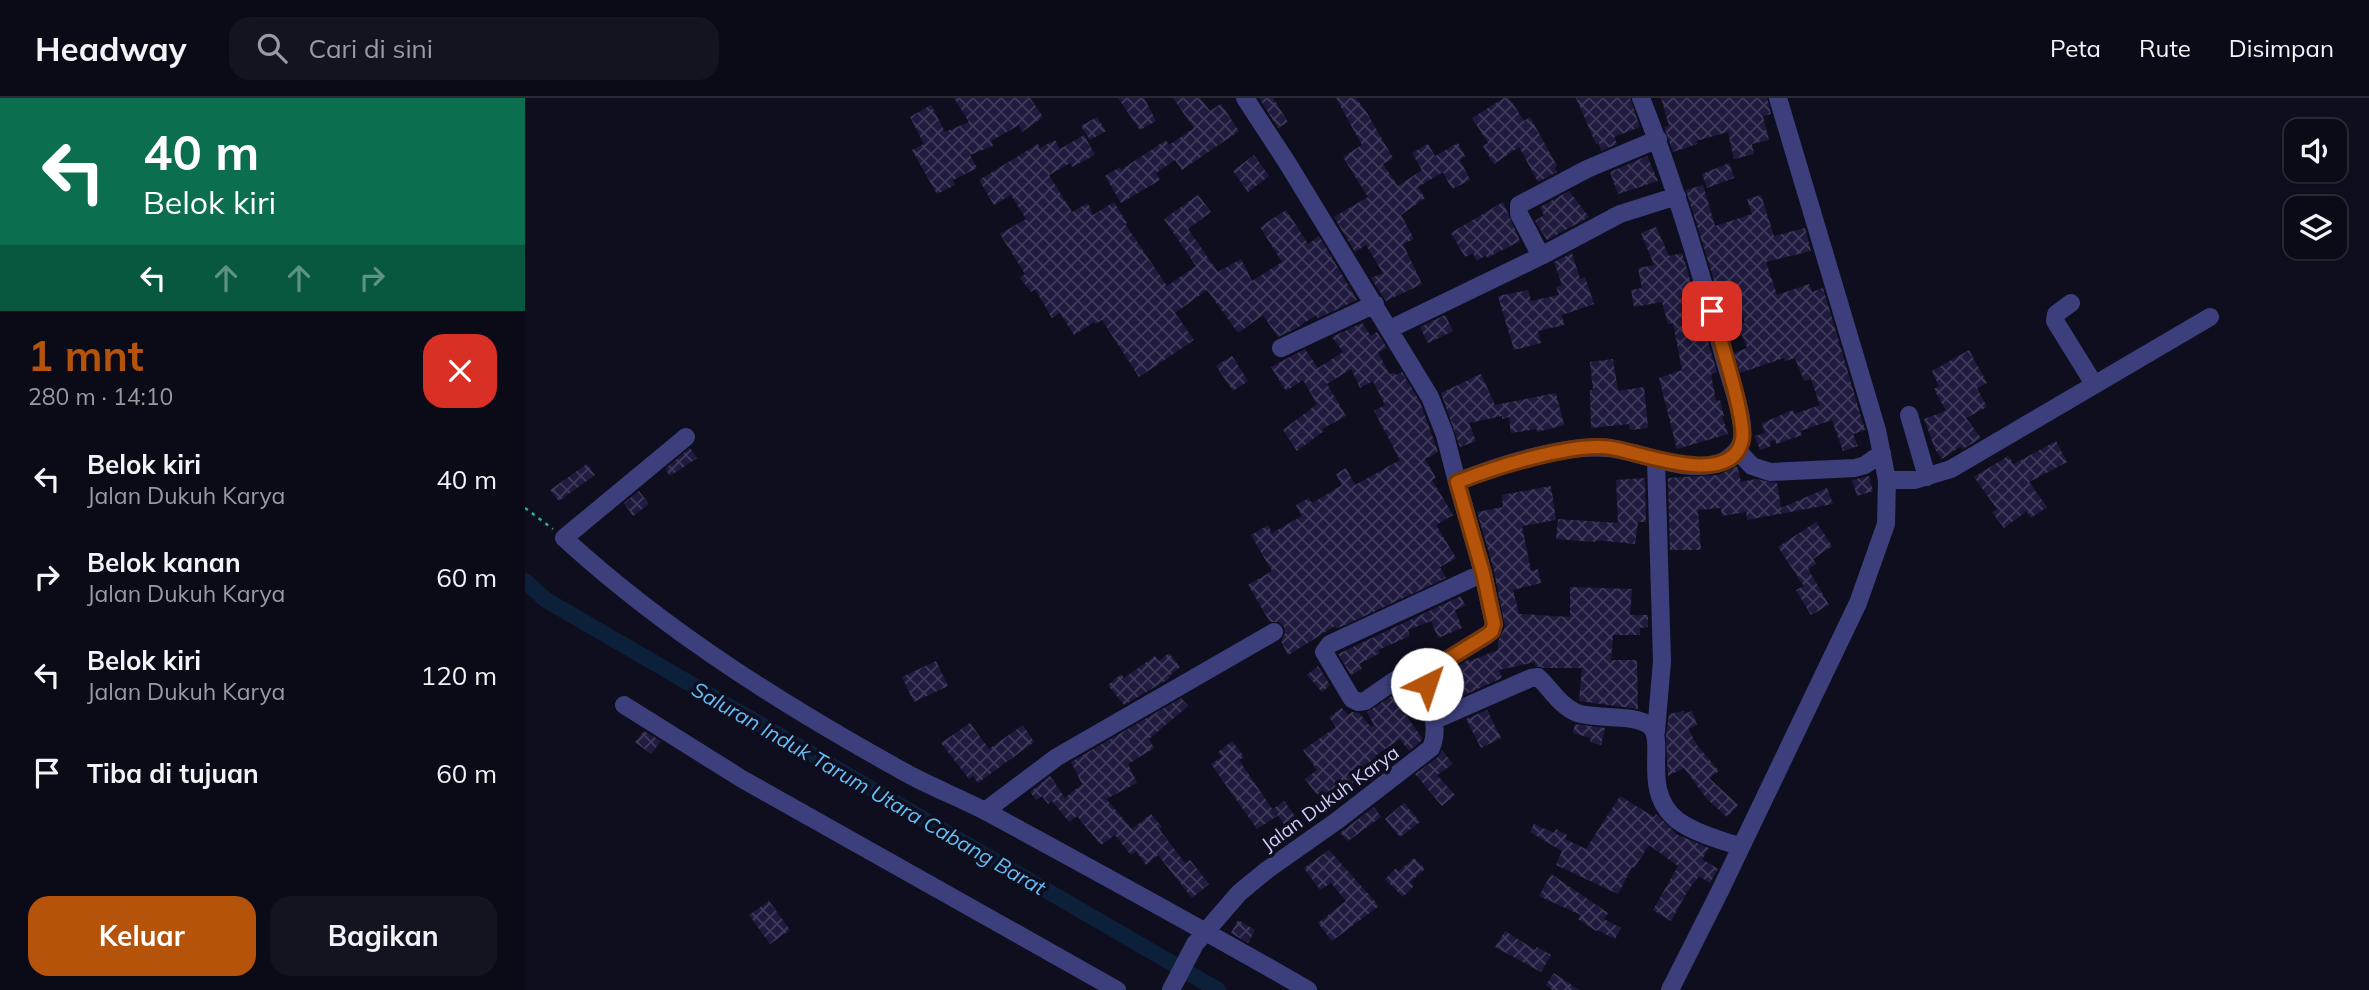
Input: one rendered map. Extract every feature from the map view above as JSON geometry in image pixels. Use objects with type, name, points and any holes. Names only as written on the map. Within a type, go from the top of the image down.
[{"type":"street","points":[[1245,98],[1375,304],[1437,413],[1483,573],[1494,624],[1492,631],[1432,669],[1410,670],[1365,701],[1352,699],[1324,652],[1330,644],[1483,573]]},
{"type":"street","points":[[1457,482],[1492,468],[1580,448],[1612,448],[1678,464],[1714,465],[1724,461],[1737,450],[1742,440],[1739,411],[1677,196],[1641,98]]},
{"type":"street","points":[[1670,990],[1858,603],[1886,524],[1887,480],[1882,453],[1830,268],[1778,98]]},
{"type":"street","points":[[1541,256],[1519,214],[1519,205],[1587,169],[1658,139]]},
{"type":"street","points":[[1390,329],[1541,256],[1620,214],[1677,196]]},
{"type":"street","points":[[2071,303],[2056,314],[2055,321],[2094,384]]},
{"type":"street","points":[[1282,348],[1375,304]]},
{"type":"street","points":[[1887,480],[1915,480],[1951,469],[2210,317]]},
{"type":"street","points":[[1909,415],[1927,477]]},
{"type":"street","points":[[686,437],[564,538],[584,557],[707,652],[806,714],[909,774],[985,811],[1200,937],[1308,990]]},
{"type":"street","points":[[1737,450],[1752,466],[1770,471],[1807,472],[1855,468],[1865,465],[1882,453]]},
{"type":"street","points":[[1656,459],[1662,661],[1656,732],[1660,799],[1666,810],[1679,821],[1741,847]]},
{"type":"street","points":[[985,811],[1056,757],[1274,632]]},
{"type":"street","name":"Jalan Dukuh Karya","points":[[1171,990],[1200,937],[1253,881],[1429,750],[1435,739],[1435,720],[1426,680],[1432,669]]},
{"type":"street","points":[[1435,720],[1538,677],[1564,706],[1576,712],[1600,718],[1641,721],[1656,732]]},
{"type":"street","points":[[624,705],[743,779],[1117,990]]},
{"type":"path","points":[[525,508],[564,538]]},
{"type":"building","points":[[954,98],[1030,98],[1043,117],[1022,132],[1019,125],[991,141],[993,146],[970,155],[977,168],[953,180],[955,185],[937,194],[912,150],[924,144],[910,117],[931,105],[945,132],[969,122]]},
{"type":"building","points":[[1118,98],[1144,98],[1156,121],[1140,130]]},
{"type":"building","points":[[1173,98],[1200,98],[1210,111],[1221,104],[1239,131],[1182,170],[1175,160],[1156,173],[1160,180],[1121,203],[1105,176],[1120,167],[1121,170],[1166,140],[1169,145],[1194,128]]},
{"type":"building","points":[[1259,98],[1273,98],[1288,122],[1278,128]]},
{"type":"building","points":[[1336,98],[1356,98],[1367,113],[1393,158],[1383,164],[1398,186],[1422,170],[1412,153],[1428,144],[1435,156],[1458,143],[1465,156],[1460,160],[1470,180],[1452,189],[1443,172],[1418,187],[1425,198],[1401,215],[1414,239],[1403,244],[1422,284],[1386,301],[1371,278],[1383,273],[1366,245],[1355,252],[1334,217],[1368,197],[1343,157],[1362,145]]},
{"type":"building","points":[[1504,98],[1509,98],[1524,121],[1530,117],[1557,166],[1557,172],[1538,182],[1519,147],[1494,164],[1483,146],[1488,143],[1472,118]]},
{"type":"building","points":[[1576,98],[1630,98],[1640,127],[1614,137],[1617,144],[1601,151]]},
{"type":"building","points":[[1661,98],[1767,98],[1771,114],[1763,116],[1769,140],[1752,144],[1754,154],[1734,159],[1728,132],[1696,141],[1697,144],[1673,152],[1664,127],[1669,126]]},
{"type":"building","points":[[1097,117],[1106,131],[1090,140],[1081,126]]},
{"type":"building","points":[[1084,135],[1095,155],[1072,167],[1070,163],[1049,175],[1072,212],[1088,203],[1093,215],[1114,202],[1127,223],[1125,224],[1167,286],[1196,266],[1164,219],[1198,195],[1211,212],[1188,229],[1218,272],[1241,259],[1252,281],[1282,262],[1260,227],[1286,210],[1308,244],[1319,236],[1357,300],[1318,318],[1316,315],[1278,337],[1263,315],[1238,333],[1207,290],[1175,313],[1194,340],[1139,377],[1102,320],[1074,335],[1060,313],[1052,318],[1035,289],[1031,292],[1020,278],[1025,274],[1000,234],[1026,219],[1011,195],[994,205],[979,180],[1038,144],[1040,148],[1055,140],[1060,149]]},
{"type":"building","points":[[1254,155],[1269,176],[1248,192],[1233,171]]},
{"type":"building","points":[[1647,156],[1658,181],[1618,194],[1610,172]]},
{"type":"building","points":[[1729,163],[1734,178],[1707,188],[1702,174]]},
{"type":"building","points":[[1703,185],[1715,226],[1752,214],[1747,199],[1761,195],[1774,236],[1805,228],[1811,251],[1766,262],[1777,295],[1809,284],[1812,292],[1823,288],[1865,430],[1853,434],[1858,446],[1843,451],[1832,420],[1800,431],[1802,435],[1776,444],[1775,440],[1770,441],[1771,446],[1760,450],[1755,436],[1765,433],[1762,423],[1793,410],[1794,414],[1820,405],[1811,379],[1804,381],[1795,358],[1785,361],[1784,358],[1740,373],[1734,353],[1747,348],[1738,325],[1745,323],[1732,288],[1718,293],[1686,190]]},
{"type":"building","points":[[1569,191],[1589,217],[1547,240],[1535,221],[1544,215],[1540,207]]},
{"type":"building","points":[[1503,202],[1520,241],[1477,261],[1473,253],[1465,257],[1451,233]]},
{"type":"building","points":[[1656,227],[1669,256],[1682,253],[1695,296],[1685,299],[1694,334],[1705,332],[1717,372],[1711,374],[1716,401],[1720,400],[1728,434],[1677,449],[1659,378],[1682,370],[1673,323],[1668,324],[1662,302],[1634,307],[1631,290],[1642,288],[1638,268],[1654,265],[1641,233]]},
{"type":"building","points":[[1572,253],[1580,279],[1585,277],[1594,304],[1562,315],[1564,325],[1538,331],[1541,343],[1514,350],[1498,296],[1528,290],[1531,301],[1559,295],[1556,287],[1562,285],[1554,262]]},
{"type":"building","points":[[1445,315],[1453,331],[1428,343],[1420,327]]},
{"type":"building","points":[[1362,323],[1371,336],[1377,332],[1387,348],[1378,352],[1389,374],[1402,372],[1420,402],[1438,452],[1425,459],[1436,478],[1432,480],[1453,515],[1436,525],[1456,558],[1440,567],[1446,578],[1343,626],[1335,626],[1288,655],[1281,641],[1285,633],[1284,627],[1279,622],[1270,622],[1248,585],[1272,571],[1251,535],[1268,525],[1272,533],[1302,516],[1296,505],[1309,498],[1312,503],[1342,485],[1336,474],[1346,468],[1355,485],[1400,460],[1374,411],[1385,405],[1373,381],[1360,388],[1351,369],[1327,384],[1346,416],[1322,429],[1324,431],[1297,451],[1283,430],[1317,404],[1303,380],[1286,391],[1271,367],[1305,349],[1318,368],[1343,352],[1332,337]]},
{"type":"building","points":[[1969,350],[1987,383],[1977,388],[1987,407],[1966,418],[1981,438],[1963,449],[1961,446],[1942,459],[1935,449],[1924,419],[1946,411],[1934,389],[1939,386],[1932,371]]},
{"type":"building","points":[[1232,356],[1248,381],[1233,391],[1216,366]]},
{"type":"building","points":[[1613,359],[1618,391],[1644,387],[1648,428],[1630,430],[1629,424],[1591,428],[1590,390],[1593,390],[1590,362]]},
{"type":"building","points":[[1481,374],[1495,405],[1556,393],[1564,425],[1537,432],[1537,429],[1511,433],[1509,417],[1502,419],[1502,416],[1469,423],[1476,441],[1460,447],[1441,393]]},
{"type":"building","points":[[2056,441],[2067,462],[2029,482],[2047,507],[2031,518],[2027,511],[2004,528],[1992,512],[1997,509],[1974,477],[2008,456],[2014,464]]},
{"type":"building","points":[[690,448],[697,458],[670,476],[665,469]]},
{"type":"building","points":[[587,464],[595,475],[559,501],[550,490]]},
{"type":"building","points":[[1737,466],[1741,482],[1756,479],[1777,483],[1781,508],[1827,488],[1833,504],[1747,520],[1746,512],[1722,516],[1721,508],[1698,510],[1701,550],[1670,550],[1668,478],[1718,475]]},
{"type":"building","points":[[1869,476],[1873,491],[1857,496],[1852,480]]},
{"type":"building","points":[[1645,478],[1646,522],[1638,522],[1635,544],[1556,539],[1558,519],[1618,523],[1616,480]]},
{"type":"building","points":[[1551,486],[1556,520],[1522,526],[1531,571],[1538,569],[1541,583],[1513,590],[1519,614],[1570,617],[1570,587],[1632,589],[1630,615],[1648,615],[1648,627],[1640,628],[1640,635],[1613,635],[1611,660],[1637,660],[1638,709],[1579,701],[1582,668],[1544,668],[1535,666],[1535,662],[1499,670],[1502,678],[1464,695],[1460,685],[1445,692],[1439,680],[1469,659],[1470,661],[1498,650],[1498,641],[1505,627],[1494,571],[1477,512],[1503,507],[1502,495]]},
{"type":"building","points":[[639,491],[649,504],[633,516],[624,503]]},
{"type":"building","points":[[1816,522],[1832,546],[1813,559],[1816,564],[1808,569],[1829,605],[1811,615],[1796,590],[1804,586],[1778,547]]},
{"type":"building","points":[[1461,596],[1465,606],[1455,610],[1462,628],[1438,638],[1431,621],[1408,630],[1410,636],[1378,650],[1380,653],[1359,664],[1362,669],[1351,675],[1338,654]]},
{"type":"building","points":[[1169,653],[1180,667],[1170,678],[1124,705],[1108,685],[1121,674],[1124,678],[1155,656],[1159,661]]},
{"type":"building","points":[[936,661],[948,686],[914,702],[902,677]]},
{"type":"building","points":[[1318,666],[1330,685],[1322,692],[1307,675]]},
{"type":"building","points":[[1410,684],[1418,699],[1403,711],[1422,738],[1421,741],[1409,751],[1400,739],[1375,756],[1377,759],[1360,770],[1363,775],[1348,787],[1345,782],[1321,800],[1305,779],[1317,770],[1303,750],[1336,727],[1329,717],[1342,708],[1348,715],[1352,712],[1359,713],[1371,727],[1374,725],[1367,712]]},
{"type":"building","points":[[1181,698],[1188,706],[1149,739],[1154,748],[1128,764],[1137,783],[1106,799],[1132,829],[1151,814],[1185,863],[1190,860],[1209,884],[1192,898],[1158,855],[1146,865],[1136,851],[1131,855],[1115,835],[1101,845],[1077,816],[1069,822],[1052,801],[1048,804],[1042,796],[1036,800],[1030,792],[1050,776],[1065,798],[1082,784],[1071,762]]},
{"type":"building","points":[[1487,710],[1501,738],[1481,748],[1466,719]]},
{"type":"building","points":[[1684,711],[1684,714],[1692,711],[1697,725],[1688,729],[1697,745],[1719,771],[1709,778],[1738,805],[1727,817],[1707,799],[1684,768],[1668,776],[1666,736],[1669,714]]},
{"type":"building","points":[[970,723],[989,749],[1023,725],[1034,742],[978,783],[973,776],[969,779],[941,743]]},
{"type":"building","points":[[1575,724],[1605,728],[1601,745],[1590,742],[1591,738],[1573,733]]},
{"type":"building","points":[[644,731],[661,741],[651,754],[635,742]]},
{"type":"building","points":[[1232,741],[1244,757],[1239,760],[1277,816],[1257,829],[1211,764],[1222,757],[1218,752]]},
{"type":"building","points":[[1442,750],[1453,764],[1437,775],[1455,795],[1442,806],[1415,774],[1438,757]]},
{"type":"building","points":[[1620,796],[1654,817],[1656,814],[1678,835],[1709,848],[1702,859],[1718,869],[1710,883],[1699,876],[1671,921],[1653,910],[1678,866],[1649,845],[1634,868],[1632,867],[1618,894],[1556,865],[1562,851],[1530,832],[1534,824],[1554,833],[1556,829],[1567,835],[1565,839],[1586,849]]},
{"type":"building","points":[[1284,801],[1302,826],[1291,834],[1273,809]]},
{"type":"building","points":[[1404,803],[1420,822],[1400,837],[1385,819]]},
{"type":"building","points":[[1374,807],[1381,817],[1348,841],[1340,833]]},
{"type":"building","points":[[1329,850],[1379,906],[1332,941],[1318,923],[1346,901],[1331,883],[1320,890],[1304,868]]},
{"type":"building","points":[[1414,858],[1425,869],[1410,882],[1414,886],[1403,897],[1385,879],[1396,868],[1399,871]]},
{"type":"building","points":[[1551,874],[1608,913],[1604,919],[1621,928],[1615,939],[1578,919],[1581,915],[1539,896]]},
{"type":"building","points":[[769,901],[790,930],[770,944],[749,915]]},
{"type":"building","points":[[1238,920],[1255,930],[1248,943],[1231,933]]},
{"type":"building","points":[[1505,931],[1535,950],[1537,947],[1551,955],[1541,972],[1495,947]]},
{"type":"building","points":[[1554,973],[1579,990],[1553,990],[1546,985]]},
{"type":"waterway","name":"Saluran Induk Tarum Utara Cabang Barat","points":[[525,581],[546,600],[1218,990]]},
{"type":"route","points":[[1427,684],[1426,680],[1432,669],[1487,635],[1494,624],[1483,573],[1457,482],[1492,468],[1580,448],[1612,448],[1678,464],[1702,466],[1724,461],[1737,450],[1742,440],[1739,411],[1712,311]]}]
